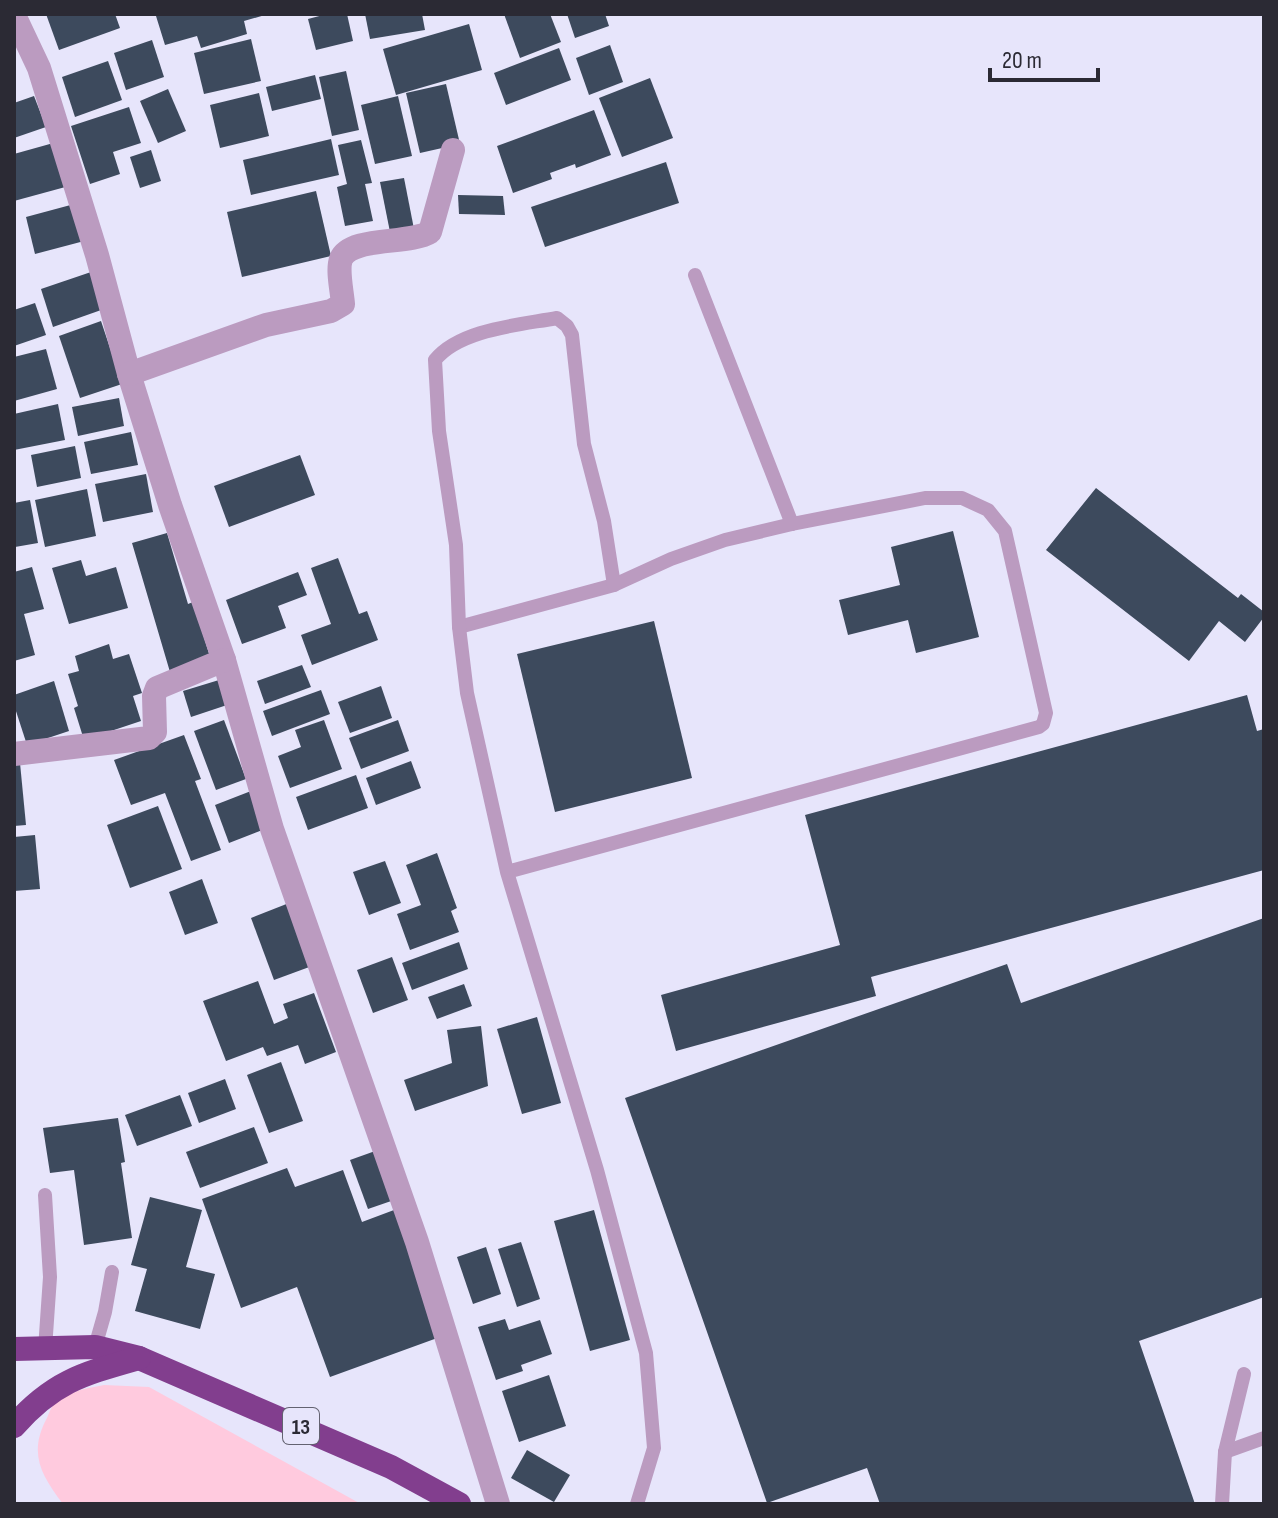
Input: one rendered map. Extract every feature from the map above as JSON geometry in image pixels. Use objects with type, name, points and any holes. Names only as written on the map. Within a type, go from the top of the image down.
[{"type":"highway","name":"13","points":[[14,1349],[95,1347],[139,1358],[377,1460],[459,1504]]},
{"type":"highway","points":[[14,1426],[38,1400],[82,1374],[139,1358]]},
{"type":"street","points":[[14,15],[39,68],[97,255],[129,374],[224,660],[272,829],[417,1242],[498,1504]]},
{"type":"street","points":[[129,374],[266,325],[331,311],[343,304],[340,261],[347,251],[357,246],[421,238],[430,232],[453,150]]},
{"type":"street","points":[[14,754],[149,738],[155,732],[154,696],[157,688],[224,660]]},
{"type":"lane","points":[[695,275],[792,524]]},
{"type":"lane","points":[[614,585],[604,521],[584,444],[572,335],[567,326],[557,318],[483,332],[443,350],[435,360],[434,369],[439,431],[456,545],[459,627],[467,693],[507,872],[597,1170],[646,1353],[654,1448],[637,1504]]},
{"type":"lane","points":[[459,627],[614,585],[671,559],[725,540],[925,498],[962,498],[988,510],[1005,531],[1046,713],[1043,724],[507,872]]},
{"type":"lane","points":[[45,1195],[50,1277],[45,1349]]},
{"type":"lane","points":[[95,1347],[112,1272]]},
{"type":"lane","points":[[1222,1504],[1225,1452],[1244,1374]]},
{"type":"lane","points":[[1225,1452],[1264,1438]]},
{"type":"shaded area","points":[[104,1385],[149,1387],[361,1504],[63,1504],[43,1473],[38,1453],[41,1431],[52,1407],[61,1398],[79,1390]]},
{"type":"building","points":[[46,14],[115,14],[120,28],[59,50]]},
{"type":"building","points":[[327,14],[347,14],[353,41],[316,50],[308,19]]},
{"type":"building","points":[[365,14],[422,14],[425,30],[370,39]]},
{"type":"building","points":[[504,14],[550,14],[561,42],[520,58]]},
{"type":"building","points":[[567,14],[605,14],[609,26],[575,38]]},
{"type":"building","points":[[265,15],[244,21],[247,34],[201,48],[197,36],[165,45],[156,16]]},
{"type":"building","points":[[469,24],[482,70],[396,95],[383,49]]},
{"type":"building","points":[[251,39],[261,81],[204,94],[194,53]]},
{"type":"building","points":[[152,40],[164,77],[126,90],[114,53]]},
{"type":"building","points":[[610,45],[623,82],[589,95],[576,58]]},
{"type":"building","points":[[559,48],[571,80],[506,105],[494,73]]},
{"type":"building","points":[[108,61],[122,100],[75,117],[62,77]]},
{"type":"building","points":[[346,71],[359,130],[332,136],[319,77]]},
{"type":"building","points":[[315,75],[321,99],[272,111],[266,87]]},
{"type":"building","points":[[650,78],[673,138],[622,157],[599,98]]},
{"type":"building","points":[[446,84],[460,144],[420,153],[406,93]]},
{"type":"building","points":[[168,89],[186,131],[158,143],[140,101]]},
{"type":"building","points":[[259,93],[269,136],[220,148],[210,105]]},
{"type":"building","points":[[34,96],[46,127],[14,138],[14,103]]},
{"type":"building","points":[[398,96],[412,156],[375,164],[361,105]]},
{"type":"building","points":[[129,107],[141,143],[113,152],[120,174],[90,184],[71,126]]},
{"type":"building","points":[[594,110],[611,155],[576,168],[575,164],[550,173],[552,179],[513,193],[497,146]]},
{"type":"building","points":[[331,139],[339,175],[251,195],[243,160]]},
{"type":"building","points":[[361,140],[372,183],[365,184],[373,221],[345,226],[337,187],[347,184],[338,145]]},
{"type":"building","points":[[57,142],[69,186],[14,201],[14,154]]},
{"type":"building","points":[[151,150],[161,181],[140,188],[130,157]]},
{"type":"building","points":[[666,162],[679,203],[545,247],[531,207]]},
{"type":"building","points":[[404,178],[414,229],[390,232],[380,182]]},
{"type":"building","points":[[316,191],[331,256],[242,277],[227,212]]},
{"type":"building","points":[[458,195],[503,196],[505,215],[459,214]]},
{"type":"building","points":[[78,203],[88,240],[35,254],[26,217]]},
{"type":"building","points":[[91,272],[104,309],[53,327],[41,289]]},
{"type":"building","points":[[35,303],[46,335],[14,346],[14,310]]},
{"type":"building","points":[[101,321],[122,384],[80,398],[59,336]]},
{"type":"building","points":[[46,349],[57,389],[14,401],[14,357]]},
{"type":"building","points":[[119,398],[124,426],[78,436],[72,407]]},
{"type":"building","points":[[58,404],[65,440],[14,450],[14,414]]},
{"type":"building","points":[[131,432],[138,465],[91,474],[84,442]]},
{"type":"building","points":[[75,446],[81,478],[37,487],[31,455]]},
{"type":"building","points":[[300,455],[315,495],[229,527],[214,486]]},
{"type":"building","points":[[146,474],[153,512],[103,522],[95,484]]},
{"type":"building","points":[[1096,488],[1238,598],[1241,594],[1264,612],[1264,617],[1245,642],[1219,621],[1189,661],[1046,550]]},
{"type":"building","points":[[87,489],[96,536],[45,547],[35,500]]},
{"type":"building","points":[[30,500],[38,543],[15,547],[14,503]]},
{"type":"building","points":[[953,531],[979,637],[916,653],[908,620],[848,635],[839,600],[900,585],[891,547]]},
{"type":"building","points":[[167,533],[188,604],[193,602],[211,660],[170,672],[132,543]]},
{"type":"building","points":[[338,558],[359,614],[367,611],[378,640],[312,665],[301,635],[331,624],[311,568]]},
{"type":"building","points":[[81,560],[86,576],[116,567],[128,608],[69,624],[52,568]]},
{"type":"building","points":[[32,567],[44,609],[24,614],[35,655],[14,661],[14,572]]},
{"type":"building","points":[[298,572],[307,595],[278,606],[286,628],[242,644],[226,600]]},
{"type":"building","points":[[654,621],[692,778],[555,812],[517,654]]},
{"type":"building","points":[[109,644],[113,659],[129,654],[142,693],[133,696],[141,721],[84,740],[68,674],[79,671],[75,656]]},
{"type":"building","points":[[302,665],[311,687],[265,704],[257,681]]},
{"type":"building","points":[[219,680],[227,705],[191,717],[183,691]]},
{"type":"building","points":[[54,681],[69,731],[27,745],[14,705],[14,695]]},
{"type":"building","points":[[381,686],[392,718],[350,733],[338,702]]},
{"type":"building","points":[[321,690],[330,714],[272,736],[263,711]]},
{"type":"building","points":[[1247,695],[1257,731],[1264,729],[1264,870],[871,977],[876,996],[676,1051],[661,995],[840,945],[805,815]]},
{"type":"building","points":[[224,720],[246,779],[216,790],[194,731]]},
{"type":"building","points":[[324,720],[342,769],[290,788],[278,756],[301,747],[295,730]]},
{"type":"building","points":[[398,720],[409,751],[361,769],[349,738]]},
{"type":"building","points":[[184,735],[201,779],[195,781],[221,850],[191,861],[165,793],[131,805],[114,760]]},
{"type":"building","points":[[411,761],[421,788],[376,805],[366,778]]},
{"type":"building","points":[[20,763],[26,825],[14,826],[14,764]]},
{"type":"building","points":[[356,775],[368,808],[308,830],[296,797]]},
{"type":"building","points":[[251,791],[265,829],[229,843],[215,805]]},
{"type":"building","points":[[158,806],[182,869],[130,888],[107,825]]},
{"type":"building","points":[[35,835],[40,889],[14,891],[14,837]]},
{"type":"building","points":[[437,853],[457,908],[451,911],[459,932],[410,950],[397,914],[421,905],[406,865]]},
{"type":"building","points":[[385,861],[401,903],[369,915],[353,872]]},
{"type":"building","points":[[202,879],[218,923],[185,935],[169,892]]},
{"type":"building","points":[[289,903],[312,966],[274,980],[251,918]]},
{"type":"building","points":[[1264,918],[1264,1297],[1139,1341],[1195,1504],[880,1504],[867,1468],[767,1503],[625,1098],[1007,964],[1021,1003]]},
{"type":"building","points":[[459,942],[468,969],[412,990],[402,963]]},
{"type":"building","points":[[392,957],[408,1000],[373,1013],[357,970]]},
{"type":"building","points":[[258,981],[274,1024],[288,1018],[283,1004],[314,993],[336,1052],[305,1064],[298,1045],[267,1056],[263,1047],[226,1061],[203,1001]]},
{"type":"building","points":[[464,984],[472,1006],[437,1019],[428,997]]},
{"type":"building","points":[[537,1017],[561,1103],[522,1114],[497,1029]]},
{"type":"building","points":[[481,1026],[488,1086],[415,1111],[404,1080],[452,1063],[447,1030]]},
{"type":"building","points":[[281,1062],[303,1121],[269,1133],[247,1075]]},
{"type":"building","points":[[225,1079],[236,1109],[199,1123],[188,1093]]},
{"type":"building","points":[[180,1095],[192,1126],[137,1146],[125,1115]]},
{"type":"building","points":[[118,1118],[132,1238],[84,1245],[74,1170],[50,1173],[43,1128]]},
{"type":"building","points":[[254,1127],[268,1163],[200,1188],[186,1152]]},
{"type":"building","points":[[378,1150],[397,1199],[368,1209],[350,1160]]},
{"type":"building","points":[[287,1168],[295,1187],[343,1170],[362,1222],[394,1210],[440,1337],[330,1377],[297,1287],[241,1308],[202,1199]]},
{"type":"building","points":[[150,1197],[202,1210],[186,1267],[215,1274],[200,1329],[135,1311],[147,1269],[131,1265]]},
{"type":"building","points":[[594,1210],[630,1340],[590,1351],[554,1221]]},
{"type":"building","points":[[521,1242],[540,1299],[517,1307],[498,1249]]},
{"type":"building","points":[[486,1247],[501,1294],[473,1304],[457,1257]]},
{"type":"building","points":[[505,1319],[509,1330],[540,1320],[552,1354],[521,1365],[523,1371],[496,1380],[478,1327]]},
{"type":"building","points":[[549,1375],[566,1426],[519,1442],[502,1391]]},
{"type":"building","points":[[527,1450],[570,1475],[554,1502],[511,1478]]}]
